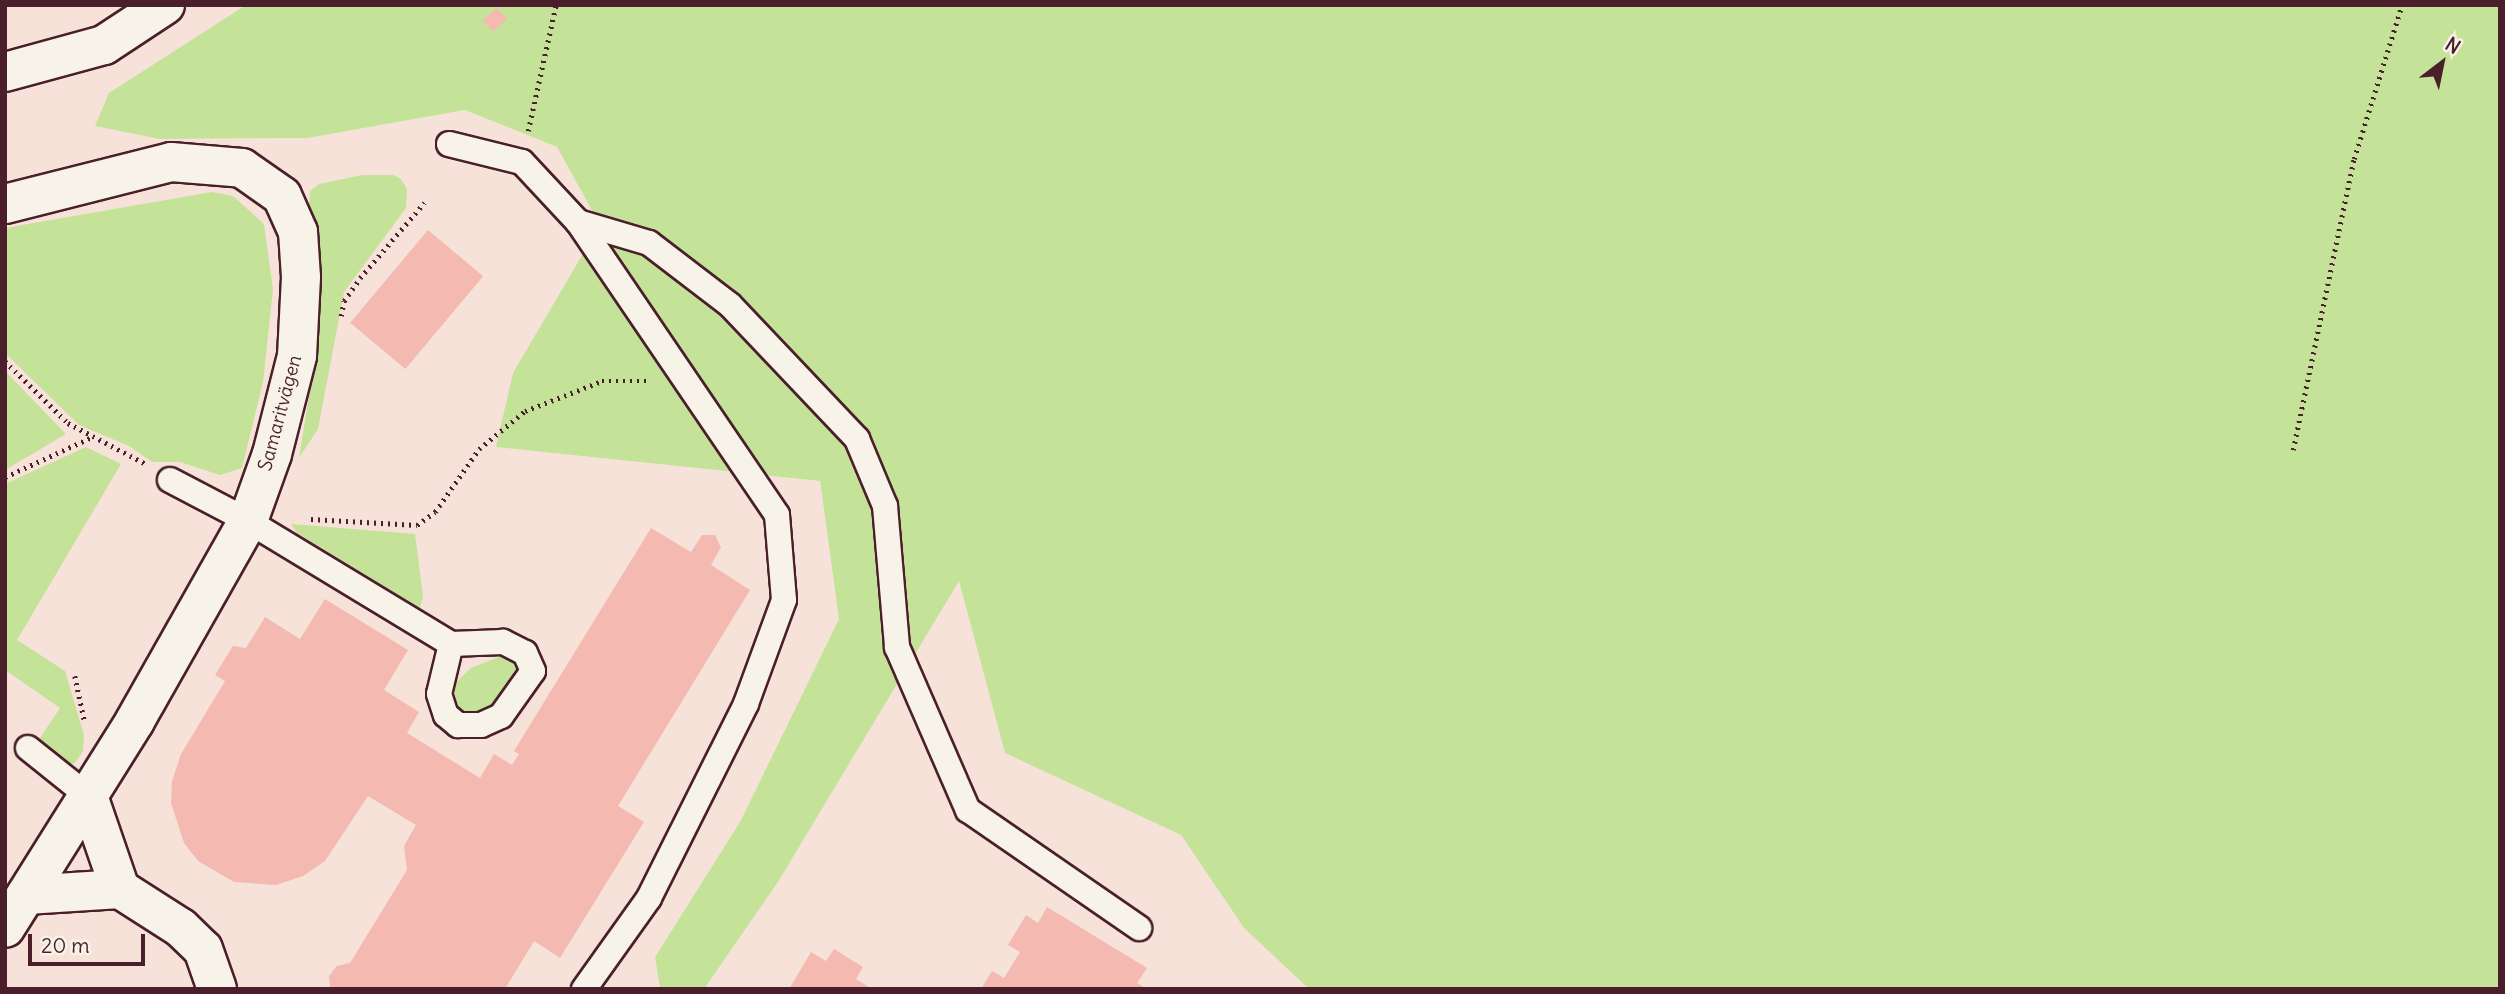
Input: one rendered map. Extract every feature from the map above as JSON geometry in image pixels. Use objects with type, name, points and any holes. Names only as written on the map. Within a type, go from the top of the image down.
[{"type":"street","points":[[5,72],[104,45],[165,5]]},
{"type":"street","name":"Samaritvägen","points":[[5,204],[170,162],[242,168],[282,196],[298,232],[301,277],[297,356],[272,454],[248,521],[208,597],[5,928]]},
{"type":"street","points":[[88,796],[120,889]]},
{"type":"street","points":[[26,895],[120,889],[181,929],[203,949],[217,989]]},
{"type":"lane","points":[[449,144],[522,162],[578,222],[778,516],[784,600],[746,704],[649,898],[584,989]]},
{"type":"lane","points":[[578,222],[649,243],[720,297],[857,439],[885,506],[897,647],[968,810],[1139,928]]},
{"type":"lane","points":[[170,480],[248,521],[451,644]]},
{"type":"lane","points":[[28,748],[88,796]]},
{"type":"path","points":[[522,162],[556,5]]},
{"type":"path","points":[[2293,450],[2354,159],[2402,5]]},
{"type":"path","points":[[338,327],[344,301],[424,203]]},
{"type":"path","points":[[5,361],[68,423],[90,438],[129,452],[170,480]]},
{"type":"path","points":[[307,519],[416,525],[435,512],[479,449],[525,411],[602,381],[659,382],[683,375]]},
{"type":"path","points":[[5,477],[90,438]]},
{"type":"path","points":[[75,676],[88,736]]},
{"type":"shaded area","points":[[5,5],[246,5],[192,44],[160,139],[308,138],[465,110],[557,147],[600,225],[496,447],[820,481],[839,619],[740,822],[655,957],[660,989],[5,989]]},
{"type":"shaded area","points":[[959,580],[1005,752],[1181,835],[1244,928],[1309,989],[704,989],[778,882]]},
{"type":"green space","points":[[246,5],[2500,5],[2500,989],[1309,989],[1244,928],[1181,835],[1005,753],[959,581],[778,882],[704,989],[660,989],[655,957],[740,822],[839,619],[820,481],[496,447],[513,373],[600,225],[557,147],[465,110],[308,138],[160,139],[95,126],[109,93]]},
{"type":"green space","points":[[362,175],[393,175],[401,179],[407,189],[406,208],[344,292],[318,429],[299,458],[308,402],[320,247],[309,208],[310,191],[319,184]]},
{"type":"green space","points":[[212,192],[233,196],[264,224],[273,289],[263,382],[242,468],[220,475],[180,462],[152,462],[129,446],[79,425],[5,353],[5,228]]},
{"type":"green space","points":[[5,371],[66,434],[5,470]]},
{"type":"green space","points":[[86,447],[121,464],[17,640],[65,671],[84,735],[83,751],[75,763],[65,766],[34,747],[60,708],[5,670],[5,484]]},
{"type":"green space","points":[[291,524],[415,534],[423,596],[420,608],[297,533]]},
{"type":"green space","points":[[504,655],[521,665],[500,704],[474,716],[456,717],[449,689],[471,668]]},
{"type":"building","points":[[497,8],[507,19],[493,32],[483,21]]},
{"type":"building","points":[[428,230],[483,276],[405,369],[350,323]]},
{"type":"building","points":[[651,528],[691,552],[702,535],[715,535],[721,547],[711,565],[750,590],[618,806],[644,822],[560,958],[534,941],[505,989],[330,989],[329,976],[337,966],[350,963],[407,870],[404,846],[416,825],[368,796],[325,861],[303,876],[276,885],[234,882],[198,861],[184,843],[171,803],[172,781],[181,754],[225,681],[215,675],[233,646],[246,648],[265,617],[300,639],[325,599],[408,650],[384,690],[419,712],[407,733],[480,778],[494,754],[512,765],[519,754],[514,751]]},
{"type":"building","points":[[1047,907],[1147,968],[1137,983],[1147,989],[981,989],[992,971],[1004,978],[1020,952],[1008,945],[1026,915],[1038,923]]},
{"type":"building","points":[[834,949],[863,967],[856,979],[872,989],[789,989],[811,952],[826,961]]}]
